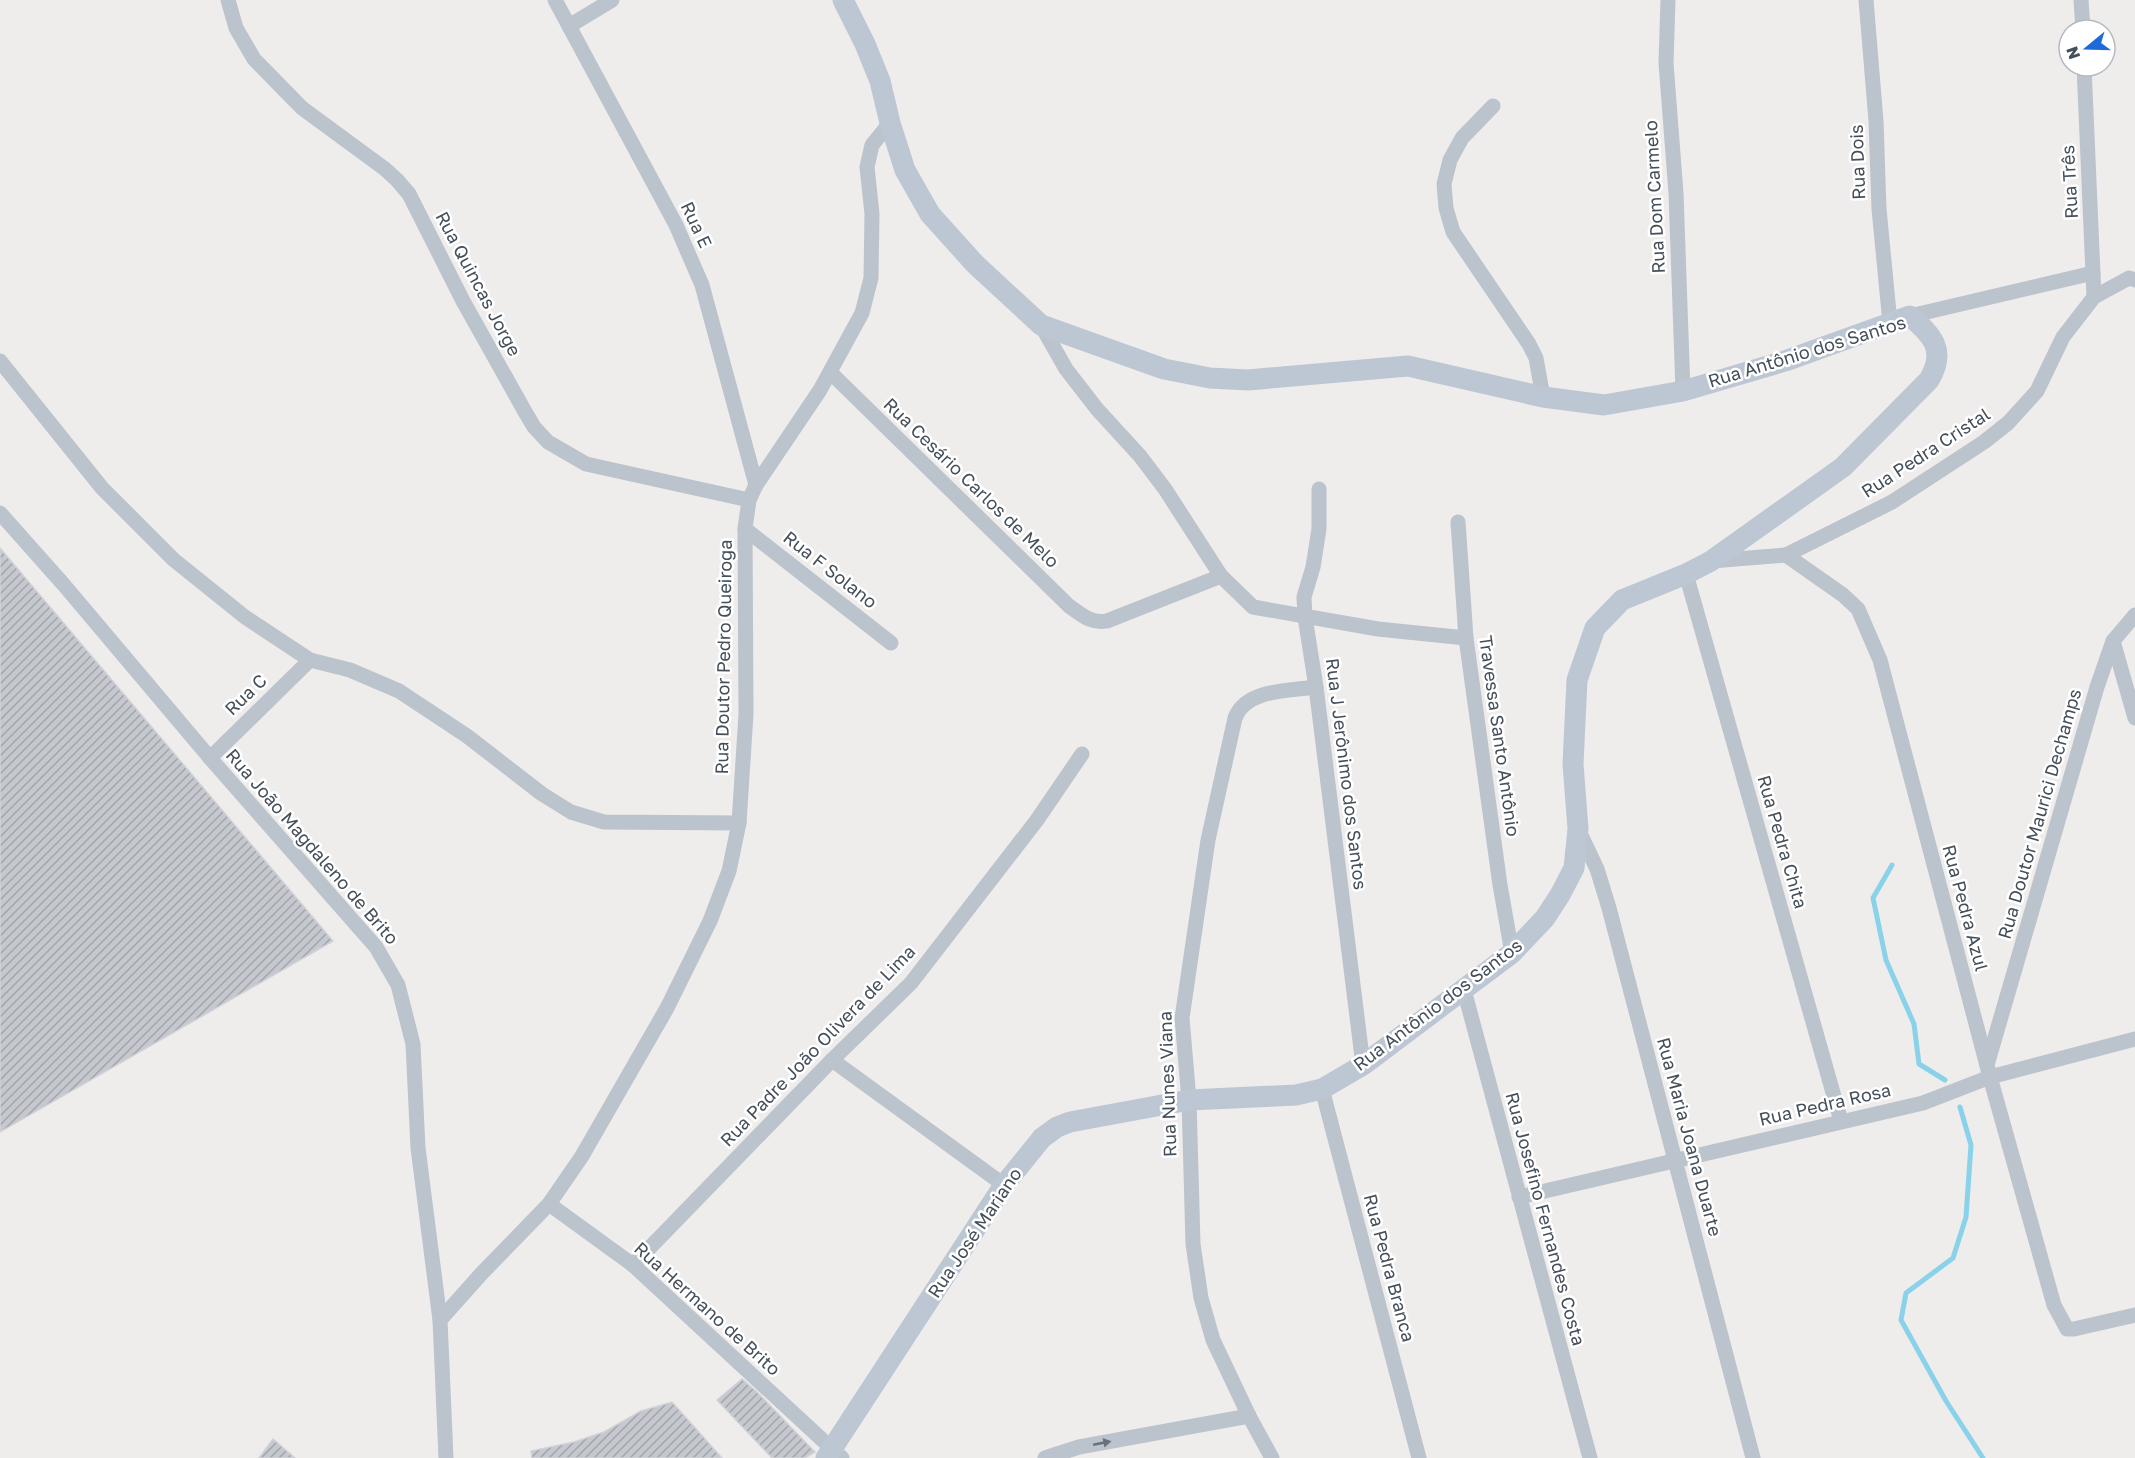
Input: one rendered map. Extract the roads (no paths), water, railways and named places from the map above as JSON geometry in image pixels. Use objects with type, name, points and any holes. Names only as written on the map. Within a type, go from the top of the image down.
[{"type":"street","name":"Rua Quincas Jorge","points":[[228,0],[236,28],[254,59],[302,108],[385,169],[409,194],[463,301],[524,410],[534,427],[548,442],[586,464],[749,500]]},
{"type":"street","name":"Rua E","points":[[555,0],[688,251],[702,285],[756,485]]},
{"type":"street","points":[[569,26],[612,0]]},
{"type":"street","name":"Rua Antônio dos Santos","points":[[843,0],[866,44],[880,81],[905,170],[930,214],[975,264],[1041,325],[1164,369],[1210,378],[1248,380],[1408,366],[1543,398],[1604,405],[1683,391],[1785,361],[1900,320],[1929,332],[1937,351],[1935,371],[1929,380],[1843,468],[1711,561],[1686,574],[1622,600],[1595,628],[1577,680],[1573,764],[1578,829],[1574,868],[1560,896],[1545,918],[1512,953],[1362,1065],[1322,1089],[1296,1095],[1189,1100]]},
{"type":"street","name":"Rua Dom Carmelo","points":[[1668,0],[1666,63],[1676,193],[1683,391]]},
{"type":"street","name":"Rua Dois","points":[[1866,0],[1876,121],[1879,209],[1900,320]]},
{"type":"street","points":[[2081,0],[2082,18]]},
{"type":"street","name":"Rua Três","points":[[2085,78],[2094,297]]},
{"type":"street","points":[[1493,106],[1462,138],[1450,160],[1444,184],[1446,208],[1453,232],[1532,351],[1541,380],[1543,398]]},
{"type":"street","name":"Rua Doutor Pedro Queiroga","points":[[440,1320],[549,1204],[582,1156],[667,1008],[710,921],[729,872],[739,823],[746,714],[745,529],[749,500],[756,485],[831,373],[862,313],[871,278],[872,214],[867,167],[872,145],[890,123]]},
{"type":"street","points":[[1900,320],[2093,273]]},
{"type":"street","name":"Rua Pedra Cristal","points":[[1711,561],[1786,555],[1892,502],[1984,442],[2008,423],[2037,391],[2063,337],[2094,297],[2133,277]]},
{"type":"street","points":[[1041,325],[1066,369],[1096,409],[1140,456],[1165,489],[1221,576],[1253,607],[1378,628],[1466,638]]},
{"type":"street","points":[[0,361],[102,488],[174,560],[245,617],[310,660],[350,670],[399,691],[467,736],[542,794],[571,812],[604,822],[739,823]]},
{"type":"street","name":"Rua Cesário Carlos de Melo","points":[[831,373],[1069,606],[1097,623],[1221,576]]},
{"type":"street","name":"Rua J Jerônimo dos Santos","points":[[1319,489],[1319,529],[1313,567],[1304,597],[1305,617],[1316,687],[1362,1065]]},
{"type":"street","name":"Rua João Magdaleno de Brito","points":[[0,513],[376,947],[398,986],[412,1044],[418,1148],[440,1320],[446,1458]]},
{"type":"street","name":"Travessa Santo Antônio","points":[[1458,522],[1466,638],[1500,885],[1512,953]]},
{"type":"street","name":"Rua F Solano","points":[[745,529],[891,643]]},
{"type":"street","name":"Rua Pedra Azul","points":[[1786,555],[1843,595],[1858,609],[1880,660],[1988,1072],[2054,1305],[2067,1329],[2096,1326],[2135,1315]]},
{"type":"street","name":"Rua Pedra Chita","points":[[1686,574],[1841,1121]]},
{"type":"street","name":"Rua Doutor Maurici Dechamps","points":[[1988,1072],[2093,698],[2113,641],[2135,615]]},
{"type":"street","points":[[2113,641],[2135,718]]},
{"type":"street","name":"Rua C","points":[[210,758],[310,660]]},
{"type":"street","name":"Rua Nunes Viana","points":[[1272,1458],[1213,1340],[1201,1298],[1193,1244],[1189,1100],[1182,1018],[1208,840],[1238,708],[1247,701],[1262,695],[1316,687]]},
{"type":"street","name":"Rua Padre João Olivera de Lima","points":[[633,1265],[832,1060],[911,983],[1037,820],[1082,754]]},
{"type":"street","name":"Rua Maria Joana Duarte","points":[[1578,829],[1597,869],[1609,908],[1754,1458]]},
{"type":"street","name":"Rua Josefino Fernandes Costa","points":[[1464,990],[1590,1458]]},
{"type":"street","name":"Rua Pedra Rosa","points":[[1519,1197],[1923,1103],[1988,1072],[2135,1039]]},
{"type":"street","points":[[832,1060],[1004,1185]]},
{"type":"street","name":"Rua Pedra Branca","points":[[1322,1089],[1419,1458]]},
{"type":"street","name":"Rua José Mariano","points":[[834,1455],[1004,1185],[1042,1138],[1057,1127],[1070,1122],[1189,1100]]},
{"type":"street","name":"Rua Hermano de Brito","points":[[549,1204],[633,1265],[834,1455]]},
{"type":"street","points":[[1045,1458],[1079,1447],[1249,1416]]},
{"type":"waterway","points":[[1892,865],[1873,898],[1886,960],[1914,1024],[1919,1064],[1945,1080]]},
{"type":"waterway","points":[[1960,1107],[1971,1145],[1966,1217],[1953,1258],[1906,1293],[1901,1320],[1946,1401],[1983,1458]]}]
